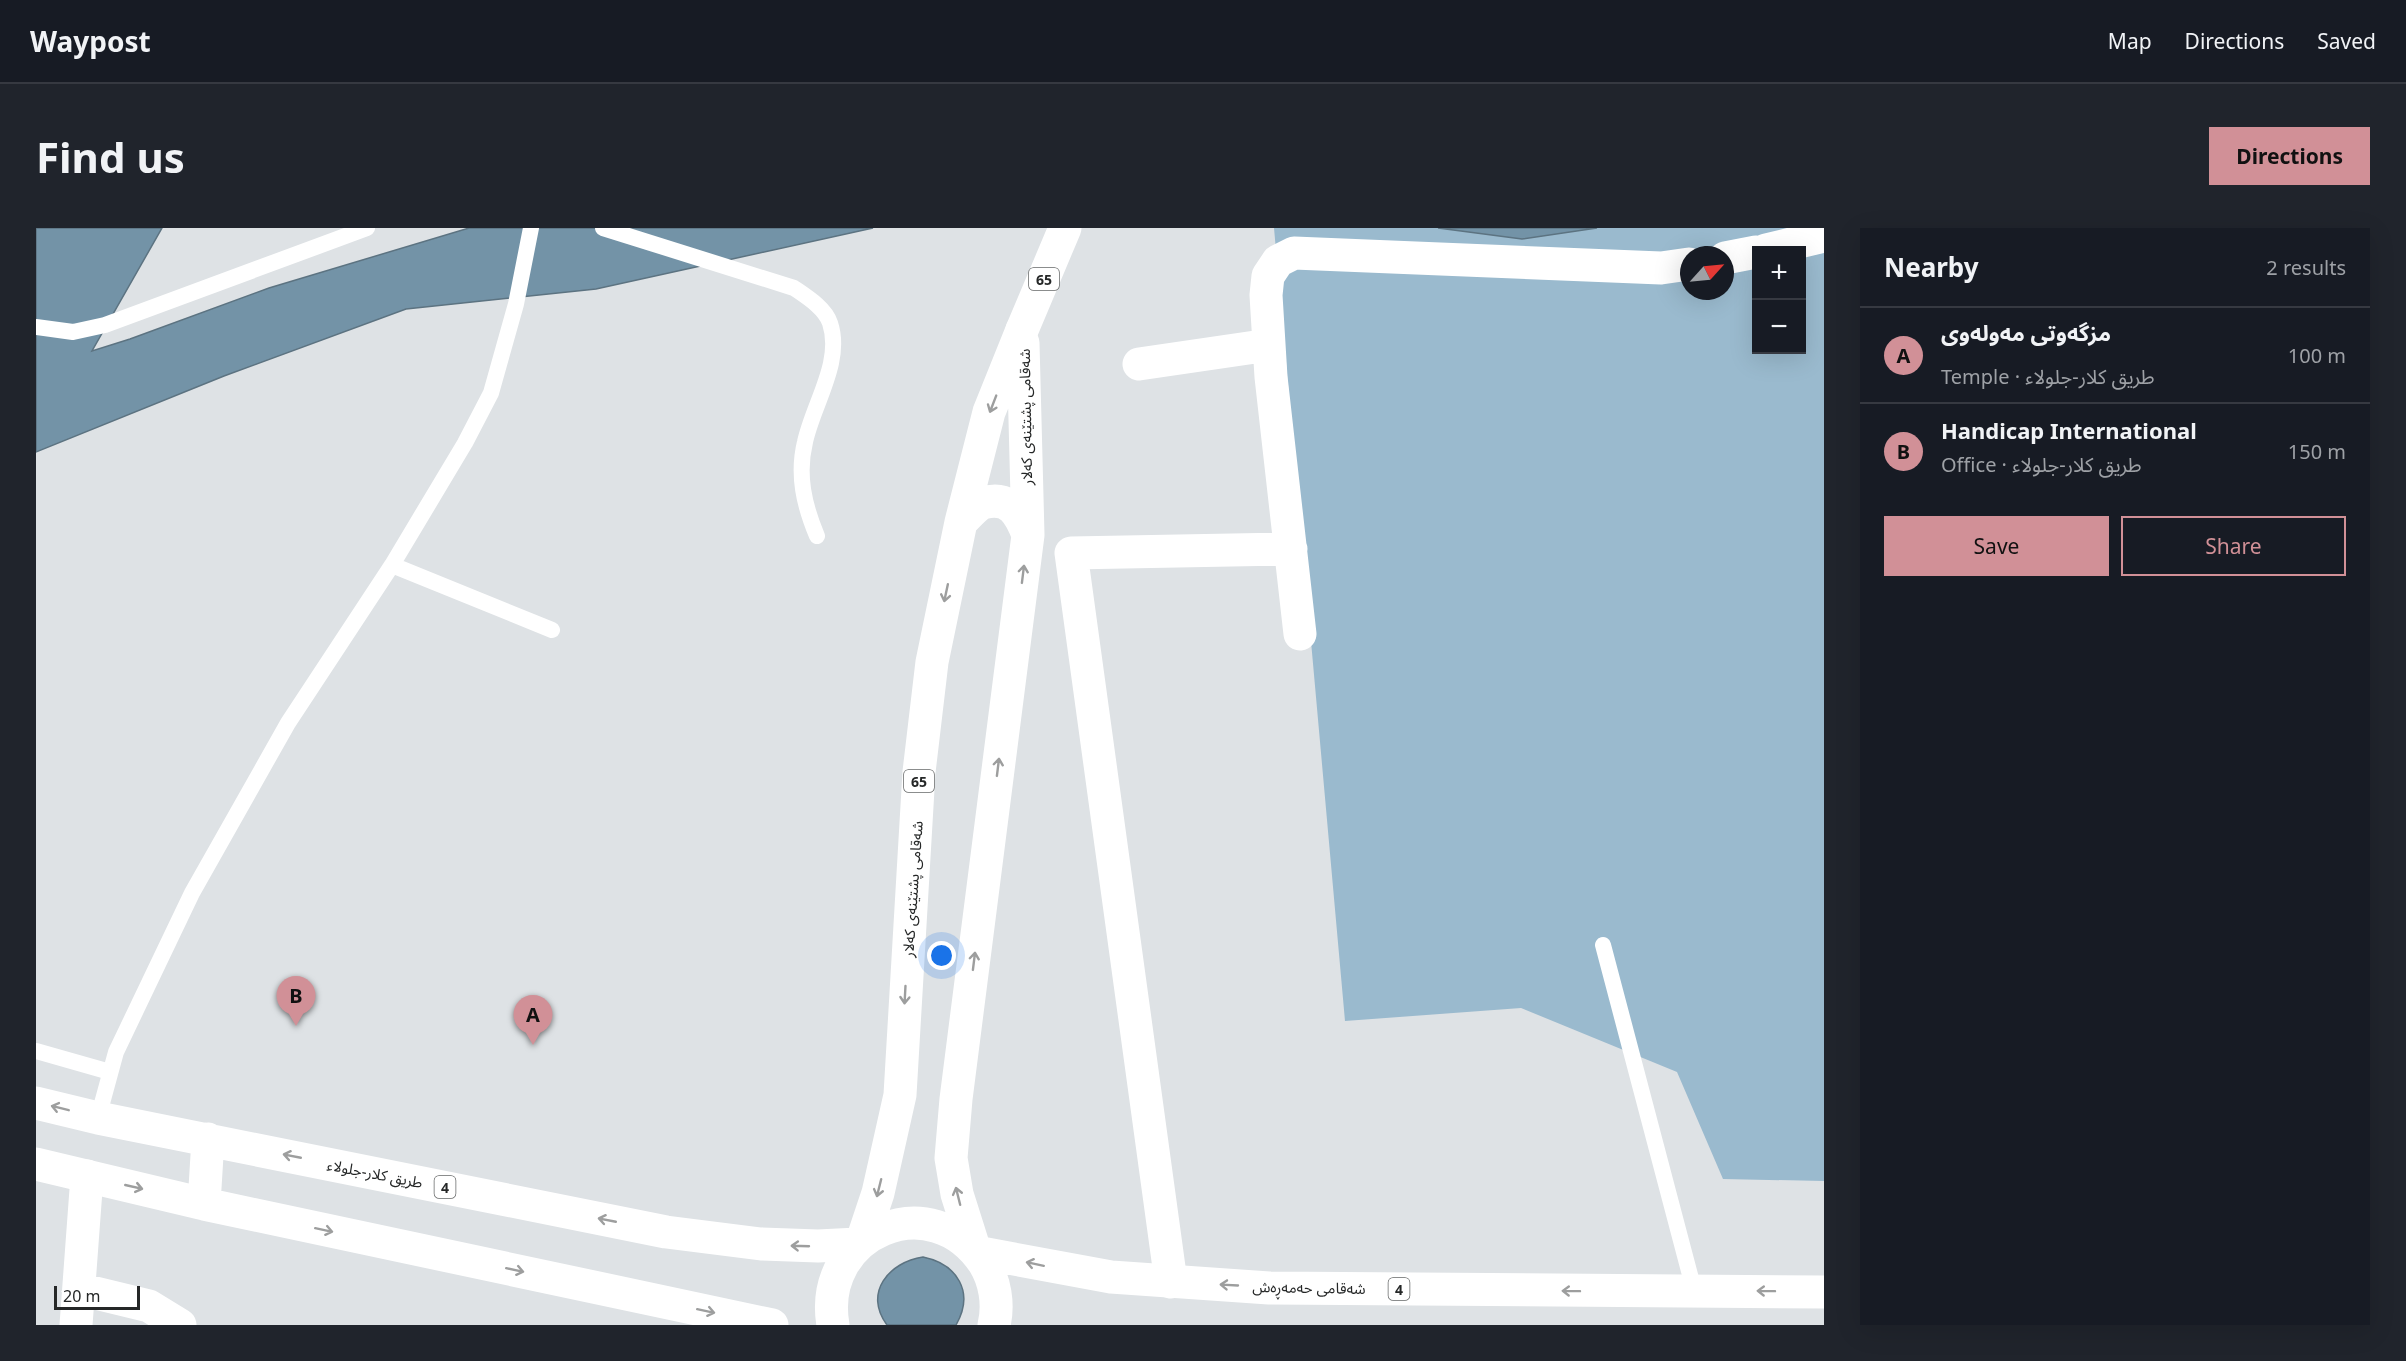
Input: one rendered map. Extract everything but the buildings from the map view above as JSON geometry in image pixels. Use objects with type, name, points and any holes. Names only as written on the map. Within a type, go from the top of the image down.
[{"type":"main road","name":"شەقامی پشتێنەی کەلار","points":[[860,1242],[878,1192],[900,1095],[919,772],[932,662],[961,522],[989,412],[1065,228]]},
{"type":"main road","points":[[1783,246],[1824,236]]},
{"type":"main road","points":[[1300,634],[1269,345],[1268,276],[1278,261],[1294,253],[1661,268],[1680,265]]},
{"type":"main road","points":[[1734,256],[1752,253]]},
{"type":"main road","name":"شەقامی پشتێنەی کەلار","points":[[976,1252],[957,1194],[951,1158],[956,1099],[1028,535],[1022,330]]},
{"type":"main road","points":[[1139,364],[1269,345]]},
{"type":"main road","points":[[961,522],[981,504],[996,502],[1010,504],[1021,516],[1028,535]]},
{"type":"main road","points":[[1171,1282],[1071,553],[1291,549]]},
{"type":"main road","name":"طريق كلار-جلولاء","points":[[36,1102],[98,1118],[666,1232],[761,1244],[818,1246],[860,1242]]},
{"type":"main road","points":[[204,1204],[208,1139]]},
{"type":"main road","points":[[36,1164],[204,1204],[772,1325]]},
{"type":"main road","points":[[76,1325],[87,1176]]},
{"type":"main road","name":"4","points":[[833,1325],[831,1302],[835,1280],[844,1261],[860,1242],[890,1227],[921,1224],[951,1232],[976,1252],[989,1271],[995,1293],[994,1325]]},
{"type":"main road","name":"شەقامی حەمەڕەش","points":[[976,1252],[1111,1277],[1269,1288],[1824,1292]]},
{"type":"main road","points":[[79,1289],[149,1306],[180,1325]]},
{"type":"lane","points":[[36,327],[73,332],[105,325],[367,228]]},
{"type":"lane","points":[[98,1118],[116,1052],[197,883],[288,723],[392,565],[465,443],[491,393],[516,304],[531,228]]},
{"type":"lane","points":[[603,228],[794,288],[814,302],[830,321],[834,352],[805,442],[802,465],[802,490],[817,536]]},
{"type":"lane","points":[[392,565],[552,630]]},
{"type":"lane","points":[[1603,945],[1694,1290]]},
{"type":"lane","points":[[36,1051],[110,1072]]},
{"type":"shaded area","points":[[36,228],[162,228],[92,351],[269,288],[469,228],[873,228],[596,289],[406,309],[224,376],[36,452]]},
{"type":"shaded area","points":[[1274,228],[1824,228],[1824,1181],[1723,1179],[1677,1072],[1521,1008],[1345,1021]]},
{"type":"shaded area","points":[[1438,228],[1597,228],[1522,239]]},
{"type":"shaded area","points":[[923,1257],[945,1266],[959,1281],[964,1301],[956,1325],[887,1325],[880,1313],[878,1302],[883,1281],[900,1265]]},
{"type":"place","name":"Handicap International","points":[[296,1026]]},
{"type":"place","name":"مزگەوتی مەولەوی","points":[[533,1045]]}]
